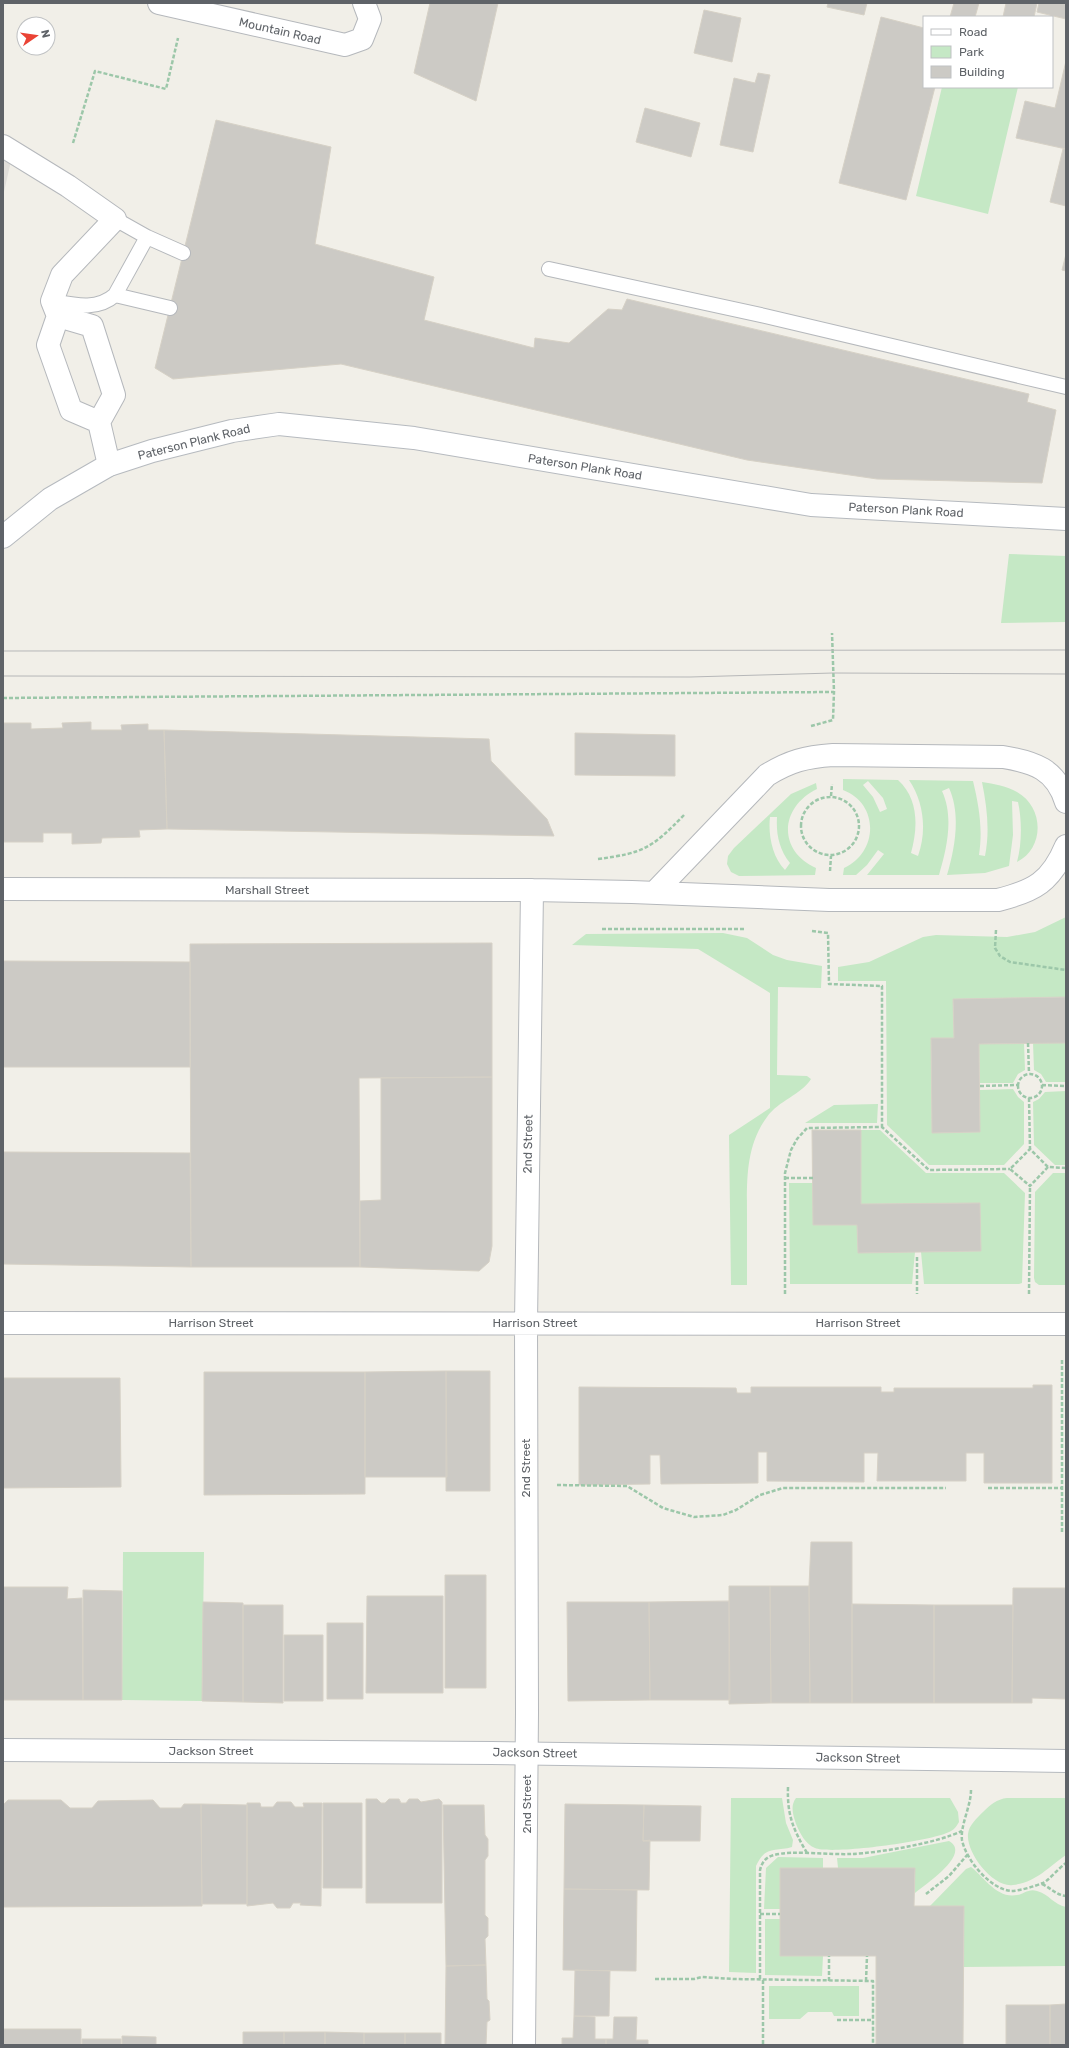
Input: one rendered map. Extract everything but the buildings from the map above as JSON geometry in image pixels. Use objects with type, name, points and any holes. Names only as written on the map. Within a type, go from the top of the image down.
[{"type":"street","name":"Mountain Road","points":[[159,3],[345,45],[362,39],[370,19],[364,3]]},
{"type":"street","points":[[3,146],[68,186],[114,219],[62,275],[48,345],[71,410],[99,422]]},
{"type":"street","points":[[55,308],[92,326],[114,395],[99,422],[109,465]]},
{"type":"street","name":"Paterson Plank Road","points":[[3,537],[50,499],[109,465],[152,451],[232,431],[279,424],[414,438],[811,504],[1066,519]]},
{"type":"street","points":[[654,893],[767,775],[785,764],[806,757],[841,755],[1003,757],[1023,760],[1039,766],[1052,775],[1062,789],[1066,802]]},
{"type":"street","name":"Marshall Street","points":[[3,889],[532,890],[829,900],[998,900],[1035,888],[1050,875],[1059,862],[1066,846]]},
{"type":"street","name":"2nd Street","points":[[524,2045],[527,1753],[526,1323],[532,890]]},
{"type":"street","name":"Harrison Street","points":[[3,1323],[1066,1324]]},
{"type":"street","name":"Jackson Street","points":[[3,1750],[527,1753],[1066,1761]]},
{"type":"lane","points":[[114,219],[147,237],[183,252]]},
{"type":"lane","points":[[55,308],[89,306],[109,301],[115,295],[147,237]]},
{"type":"lane","points":[[549,269],[765,316],[1066,387]]},
{"type":"lane","points":[[115,295],[170,308]]},
{"type":"path","points":[[73,143],[95,71],[166,89],[179,35]]},
{"type":"path","points":[[832,633],[834,692],[833,720]]},
{"type":"path","points":[[3,698],[834,692]]},
{"type":"path","points":[[832,796],[842,799],[850,804],[856,812],[859,827],[856,841],[849,849],[840,854],[831,856],[821,854],[806,843],[801,825],[802,816],[807,808],[818,800],[832,796]]},
{"type":"path","points":[[830,875],[831,856]]},
{"type":"path","points":[[998,900],[995,948],[1000,956],[1010,962],[1066,970]]},
{"type":"path","points":[[602,929],[749,929]]},
{"type":"path","points":[[807,931],[828,933],[829,984],[882,986],[882,1127]]},
{"type":"path","points":[[1028,1043],[1029,1073]]},
{"type":"path","points":[[1029,1073],[1040,1078],[1042,1085],[1042,1090],[1037,1096],[1029,1098],[1022,1095],[1018,1085],[1022,1077],[1029,1073]]},
{"type":"path","points":[[980,1086],[1018,1085]]},
{"type":"path","points":[[1042,1085],[1066,1086]]},
{"type":"path","points":[[1029,1098],[1030,1148],[1048,1167],[1066,1168]]},
{"type":"path","points":[[785,1294],[785,1178],[791,1150],[797,1139],[807,1128],[882,1127],[928,1170],[1010,1169],[1030,1186]]},
{"type":"path","points":[[1010,1169],[1030,1148]]},
{"type":"path","points":[[1029,1295],[1030,1186],[1048,1167]]},
{"type":"path","points":[[785,1178],[813,1178]]},
{"type":"path","points":[[917,1257],[917,1294]]},
{"type":"path","points":[[1062,1360],[1062,1532]]},
{"type":"path","points":[[552,1485],[627,1486],[663,1508],[694,1517],[723,1514],[736,1510],[760,1495],[783,1488],[946,1488]]},
{"type":"path","points":[[988,1488],[1062,1488]]},
{"type":"path","points":[[788,1787],[788,1811],[790,1821],[807,1854]]},
{"type":"path","points":[[971,1787],[969,1808],[962,1831],[962,1841],[968,1854],[986,1878],[1004,1889],[1020,1890],[1042,1883],[1066,1863]]},
{"type":"path","points":[[763,2045],[760,1870],[764,1861],[778,1854],[851,1854],[875,1851],[939,1840],[962,1831]]},
{"type":"path","points":[[926,1894],[949,1876],[968,1854]]},
{"type":"path","points":[[1042,1883],[1055,1892],[1066,1896]]},
{"type":"path","points":[[760,1914],[780,1914]]},
{"type":"path","points":[[829,1956],[829,1980]]},
{"type":"path","points":[[866,1981],[867,1956]]},
{"type":"path","points":[[655,1979],[694,1979],[702,1977],[873,1982],[873,2045]]},
{"type":"path","points":[[837,2020],[872,2020]]},
{"type":"shaded area","points":[[3,156],[11,161],[3,196]]},
{"type":"green space","points":[[942,88],[1018,88],[988,214],[916,196]]},
{"type":"green space","points":[[1009,554],[1066,556],[1066,622],[1001,623]]},
{"type":"green space","points":[[843,779],[898,780],[910,796],[913,805],[916,824],[911,853],[918,856],[921,846],[923,827],[921,807],[909,780],[973,781],[980,818],[981,836],[979,855],[985,856],[988,828],[982,782],[1009,788],[1026,799],[1032,807],[1036,817],[1038,827],[1036,838],[1033,847],[1026,856],[1017,862],[1021,840],[1020,816],[1018,802],[1012,801],[1013,835],[1009,866],[985,873],[947,875],[956,831],[955,809],[949,788],[942,791],[948,811],[948,833],[945,854],[939,875],[867,875],[884,854],[878,850],[867,865],[856,875],[843,875],[844,868],[855,861],[863,851],[868,840],[870,829],[869,817],[864,806],[855,797],[843,790]],"holes":[[[868,781],[883,798],[887,809],[880,812],[873,797],[863,785]]]},
{"type":"green space","points":[[816,783],[817,789],[805,797],[796,806],[790,817],[788,828],[789,840],[794,851],[803,860],[816,868],[815,875],[739,876],[731,872],[727,864],[728,856],[734,848],[791,794]],"holes":[[[770,817],[777,817],[779,841],[783,852],[790,863],[785,870],[777,859],[770,838]]]},
{"type":"green space","points":[[1066,917],[1066,997],[953,999],[954,1038],[931,1038],[932,1133],[980,1132],[980,1090],[1013,1089],[1018,1097],[1024,1102],[1024,1144],[1004,1165],[929,1165],[887,1125],[886,981],[838,981],[838,967],[869,962],[923,937],[936,935],[1007,937],[1035,932]]},
{"type":"green space","points":[[723,933],[747,938],[773,955],[787,960],[822,966],[821,988],[778,987],[777,1075],[807,1076],[811,1079],[802,1089],[772,1111],[760,1128],[755,1140],[751,1153],[748,1178],[747,1285],[731,1285],[729,1135],[770,1108],[770,993],[698,949],[572,945],[586,934]]},
{"type":"green space","points":[[1024,1043],[1025,1070],[1018,1074],[1013,1083],[980,1083],[979,1044]]},
{"type":"green space","points":[[1033,1043],[1066,1043],[1066,1082],[1046,1082],[1041,1074],[1034,1070]]},
{"type":"green space","points":[[1066,1091],[1066,1165],[1055,1165],[1034,1145],[1033,1102],[1039,1099],[1045,1092]]},
{"type":"green space","points":[[878,1104],[877,1123],[805,1123],[834,1105]]},
{"type":"green space","points":[[861,1130],[880,1130],[926,1173],[1004,1173],[1025,1193],[1022,1283],[924,1284],[921,1252],[981,1251],[980,1203],[861,1204]]},
{"type":"green space","points":[[1053,1173],[1066,1173],[1066,1285],[1039,1285],[1035,1282],[1034,1278],[1035,1192]]},
{"type":"green space","points":[[789,1183],[813,1183],[813,1225],[857,1225],[858,1253],[915,1252],[912,1284],[790,1284]]},
{"type":"green space","points":[[123,1552],[204,1552],[202,1701],[122,1700]]},
{"type":"green space","points":[[731,1798],[782,1798],[786,1823],[793,1840],[792,1847],[767,1852],[759,1859],[756,1866],[756,1973],[729,1972]]},
{"type":"green space","points":[[796,1798],[950,1798],[958,1812],[959,1822],[951,1831],[925,1839],[883,1846],[825,1850],[811,1846],[801,1834],[796,1824],[793,1811],[793,1804]]},
{"type":"green space","points":[[1007,1798],[1066,1798],[1066,1855],[1029,1881],[1013,1885],[997,1881],[982,1868],[971,1850],[968,1834],[976,1819],[986,1809],[997,1801]]},
{"type":"green space","points":[[949,1841],[955,1847],[955,1853],[951,1861],[936,1876],[915,1893],[915,1868],[838,1868],[837,1858],[863,1858]]},
{"type":"green space","points":[[778,1857],[823,1858],[823,1868],[780,1868],[780,1909],[764,1909],[766,1868]]},
{"type":"green space","points":[[971,1867],[991,1886],[1003,1894],[1017,1895],[1034,1890],[1045,1894],[1058,1904],[1066,1907],[1066,1966],[964,1967],[964,1906],[930,1906],[966,1869]]},
{"type":"green space","points":[[765,1919],[780,1919],[780,1956],[823,1956],[822,1976],[765,1975]]},
{"type":"green space","points":[[769,1986],[859,1986],[859,2016],[834,2016],[832,2012],[808,2012],[800,2019],[769,2019]]},
{"type":"tram line","points":[[3,651],[1066,650]]},
{"type":"tram line","points":[[3,676],[690,677],[833,673],[1066,674]]}]
